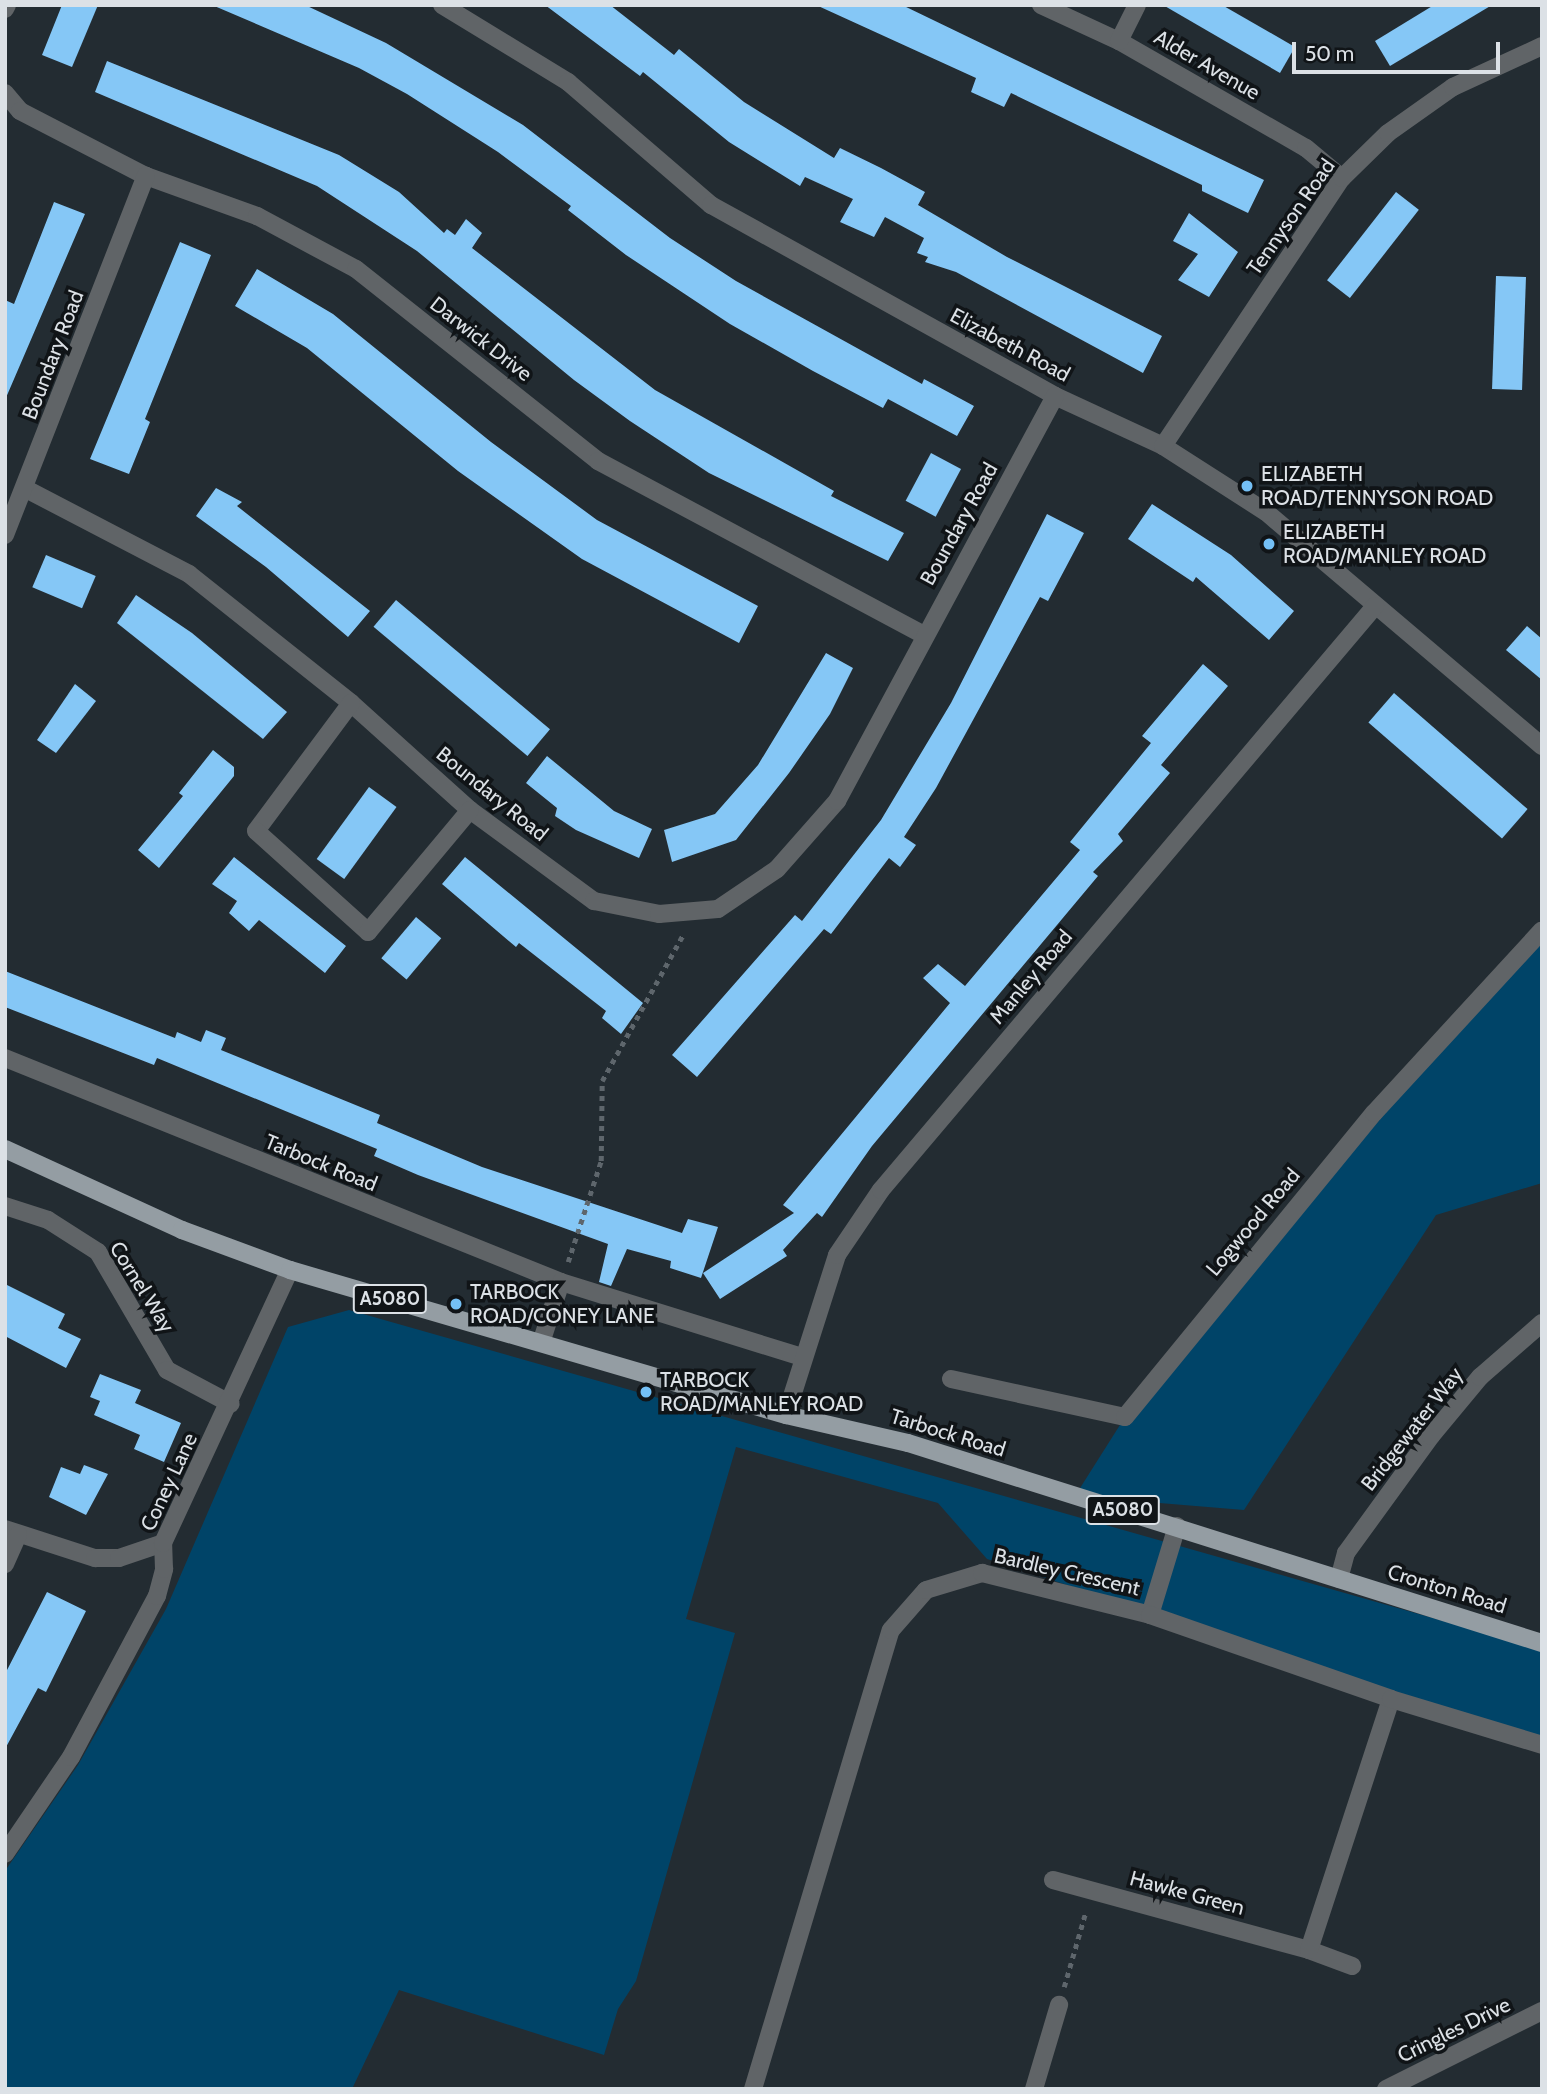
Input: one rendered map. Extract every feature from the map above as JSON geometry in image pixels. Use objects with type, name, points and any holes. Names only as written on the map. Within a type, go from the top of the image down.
[{"type":"main road","name":"Tarbock Road","points":[[5,1149],[182,1230],[290,1270],[786,1415],[908,1443],[1339,1579]]},
{"type":"main road","name":"Cronton Road","points":[[1339,1579],[1542,1643]]},
{"type":"street","name":"Elizabeth Road","points":[[442,5],[568,82],[711,205],[1055,396],[1163,446],[1266,512],[1542,746]]},
{"type":"street","name":"Alder Avenue","points":[[1041,5],[1119,41],[1306,148],[1342,178]]},
{"type":"street","points":[[1119,41],[1137,5]]},
{"type":"street","name":"Tennyson Road","points":[[1163,446],[1342,178],[1388,133],[1453,87],[1542,46]]},
{"type":"street","name":"Darwick Drive","points":[[5,93],[20,111],[146,176],[257,216],[356,269],[598,461],[924,635]]},
{"type":"street","name":"Boundary Road","points":[[146,176],[26,489],[190,574],[351,703],[470,810],[594,901],[659,914],[718,909],[777,869],[837,801],[1055,396]]},
{"type":"street","points":[[5,535],[26,489]]},
{"type":"street","name":"Manley Road","points":[[786,1415],[802,1357],[837,1255],[881,1190],[1375,606]]},
{"type":"street","points":[[351,703],[256,831],[368,932],[470,810]]},
{"type":"street","name":"Logwood Road","points":[[951,1379],[1125,1417],[1374,1113],[1542,930]]},
{"type":"street","name":"Tarbock Road","points":[[5,1058],[561,1282],[802,1357]]},
{"type":"street","name":"Cornel Way","points":[[5,1206],[48,1220],[99,1252],[167,1370],[231,1404]]},
{"type":"street","name":"Coney Lane","points":[[5,1854],[71,1756],[157,1596],[164,1569],[163,1544],[231,1404],[290,1270]]},
{"type":"street","points":[[541,1342],[561,1282]]},
{"type":"street","name":"Bridgewater Way","points":[[1339,1579],[1346,1553],[1431,1436],[1480,1377],[1542,1323]]},
{"type":"street","points":[[1150,1615],[1177,1526]]},
{"type":"street","points":[[5,1564],[12,1532],[94,1558],[119,1558],[163,1544]]},
{"type":"street","name":"Bardley Crescent","points":[[753,2089],[891,1630],[926,1590],[982,1573],[1150,1615],[1391,1699],[1542,1745]]},
{"type":"street","points":[[1309,1950],[1391,1699]]},
{"type":"street","name":"Hawke Green","points":[[1053,1880],[1309,1950],[1352,1966]]},
{"type":"street","points":[[1034,2089],[1059,2005]]},
{"type":"street","name":"Cringles Drive","points":[[1386,2089],[1542,2011]]},
{"type":"path","points":[[561,1282],[601,1161],[602,1081],[696,911]]},
{"type":"path","points":[[1059,2005],[1092,1890]]},
{"type":"shaded area","points":[[1542,930],[1542,1183],[1436,1215],[1244,1510],[1075,1496],[1125,1417]]},
{"type":"shaded area","points":[[349,1310],[1542,1649],[1542,1739],[987,1559],[938,1503],[736,1447],[686,1619],[735,1633],[636,1981],[618,2009],[604,2055],[399,1990],[352,2089],[5,2089],[5,1871],[78,1765],[166,1609],[288,1327]]},
{"type":"building","points":[[62,5],[98,5],[72,67],[42,55]]},
{"type":"building","points":[[212,5],[305,5],[386,43],[523,125],[670,238],[736,281],[922,384],[924,379],[974,406],[957,436],[888,399],[883,408],[730,324],[626,255],[568,210],[571,206],[498,152],[407,94],[359,68]]},
{"type":"building","points":[[545,5],[610,5],[674,55],[679,49],[744,102],[834,158],[840,148],[881,168],[925,192],[918,205],[1007,257],[1162,336],[1143,373],[956,272],[925,262],[928,257],[917,253],[924,238],[885,217],[874,237],[840,222],[853,199],[805,177],[800,186],[729,142],[643,72],[640,76]]},
{"type":"building","points":[[816,5],[902,5],[1264,180],[1248,213],[1202,191],[1202,185],[1011,93],[1004,107],[971,92],[976,78]]},
{"type":"building","points":[[1163,5],[1222,5],[1295,47],[1280,73]]},
{"type":"building","points":[[1434,5],[1492,5],[1390,66],[1375,41]]},
{"type":"building","points":[[107,61],[339,155],[399,192],[444,233],[447,229],[455,235],[466,219],[482,233],[472,248],[655,390],[834,491],[831,496],[904,533],[888,561],[709,473],[574,380],[417,251],[317,186],[95,92]]},
{"type":"building","points":[[1396,192],[1419,210],[1350,298],[1327,280]]},
{"type":"building","points":[[54,202],[85,214],[5,400],[5,300],[14,304]]},
{"type":"building","points":[[1189,213],[1238,252],[1209,297],[1178,280],[1198,254],[1173,241]]},
{"type":"building","points":[[180,242],[211,255],[145,419],[150,422],[129,474],[90,459]]},
{"type":"building","points":[[257,269],[333,314],[491,442],[597,520],[758,606],[739,643],[582,559],[458,471],[307,348],[235,306]]},
{"type":"building","points":[[1496,276],[1526,277],[1522,390],[1492,389]]},
{"type":"building","points":[[931,453],[961,469],[936,517],[906,501]]},
{"type":"building","points":[[216,488],[242,502],[237,506],[370,611],[348,637],[266,567],[196,516]]},
{"type":"building","points":[[1152,504],[1231,555],[1294,611],[1269,640],[1196,577],[1193,582],[1128,539]]},
{"type":"building","points":[[1047,514],[1084,533],[1048,601],[1040,597],[936,788],[904,837],[916,845],[900,867],[889,858],[831,934],[824,929],[697,1077],[672,1055],[795,915],[802,921],[881,820],[951,703]]},
{"type":"building","points":[[46,555],[96,576],[82,608],[32,587]]},
{"type":"building","points":[[136,595],[192,633],[287,712],[263,739],[117,623]]},
{"type":"building","points":[[396,600],[550,729],[527,756],[374,627]]},
{"type":"building","points":[[1527,626],[1542,639],[1542,680],[1506,650]]},
{"type":"building","points":[[826,653],[853,668],[830,714],[789,773],[736,840],[672,862],[664,830],[715,814],[758,765]]},
{"type":"building","points":[[1203,664],[1228,686],[1161,765],[1170,773],[1118,834],[1123,841],[1093,872],[1098,876],[872,1146],[822,1217],[817,1213],[783,1250],[787,1256],[720,1299],[703,1273],[794,1213],[783,1205],[950,1003],[923,978],[938,964],[965,986],[1080,850],[1070,842],[1151,743],[1142,736]]},
{"type":"building","points":[[75,684],[96,701],[56,753],[37,740]]},
{"type":"building","points":[[1394,693],[1528,809],[1502,839],[1368,722]]},
{"type":"building","points":[[213,750],[234,767],[234,776],[159,868],[138,850],[183,796],[179,793]]},
{"type":"building","points":[[547,756],[614,811],[652,829],[639,858],[576,830],[555,816],[557,808],[526,783]]},
{"type":"building","points":[[369,787],[397,807],[344,879],[317,859]]},
{"type":"building","points":[[234,857],[346,946],[325,973],[259,920],[249,931],[229,913],[237,901],[212,884]]},
{"type":"building","points":[[465,857],[643,1003],[621,1034],[602,1018],[606,1011],[519,943],[516,947],[442,884]]},
{"type":"building","points":[[416,917],[441,938],[407,980],[381,958]]},
{"type":"building","points":[[5,971],[175,1038],[177,1032],[201,1042],[206,1030],[226,1038],[221,1050],[380,1115],[377,1123],[482,1167],[682,1233],[688,1219],[718,1227],[701,1278],[670,1268],[671,1261],[627,1249],[611,1286],[599,1282],[608,1244],[418,1175],[374,1156],[377,1149],[157,1058],[154,1065],[5,1007]]},
{"type":"building","points":[[5,1284],[65,1314],[58,1328],[81,1339],[66,1368],[5,1336]]},
{"type":"building","points":[[100,1374],[141,1390],[135,1403],[181,1423],[164,1462],[134,1449],[140,1435],[94,1415],[100,1401],[90,1397]]},
{"type":"building","points":[[84,1465],[108,1474],[86,1515],[49,1497],[61,1467],[80,1474]]},
{"type":"building","points":[[47,1592],[86,1611],[46,1692],[38,1688],[5,1749],[5,1674]]},
{"type":"place","name":"ELIZABETH ROAD/TENNYSON ROAD","points":[[1247,486]]},
{"type":"place","name":"ELIZABETH ROAD/MANLEY ROAD","points":[[1269,544]]},
{"type":"place","name":"TARBOCK ROAD/CONEY LANE","points":[[456,1304]]},
{"type":"place","name":"TARBOCK ROAD/MANLEY ROAD","points":[[646,1392]]}]
